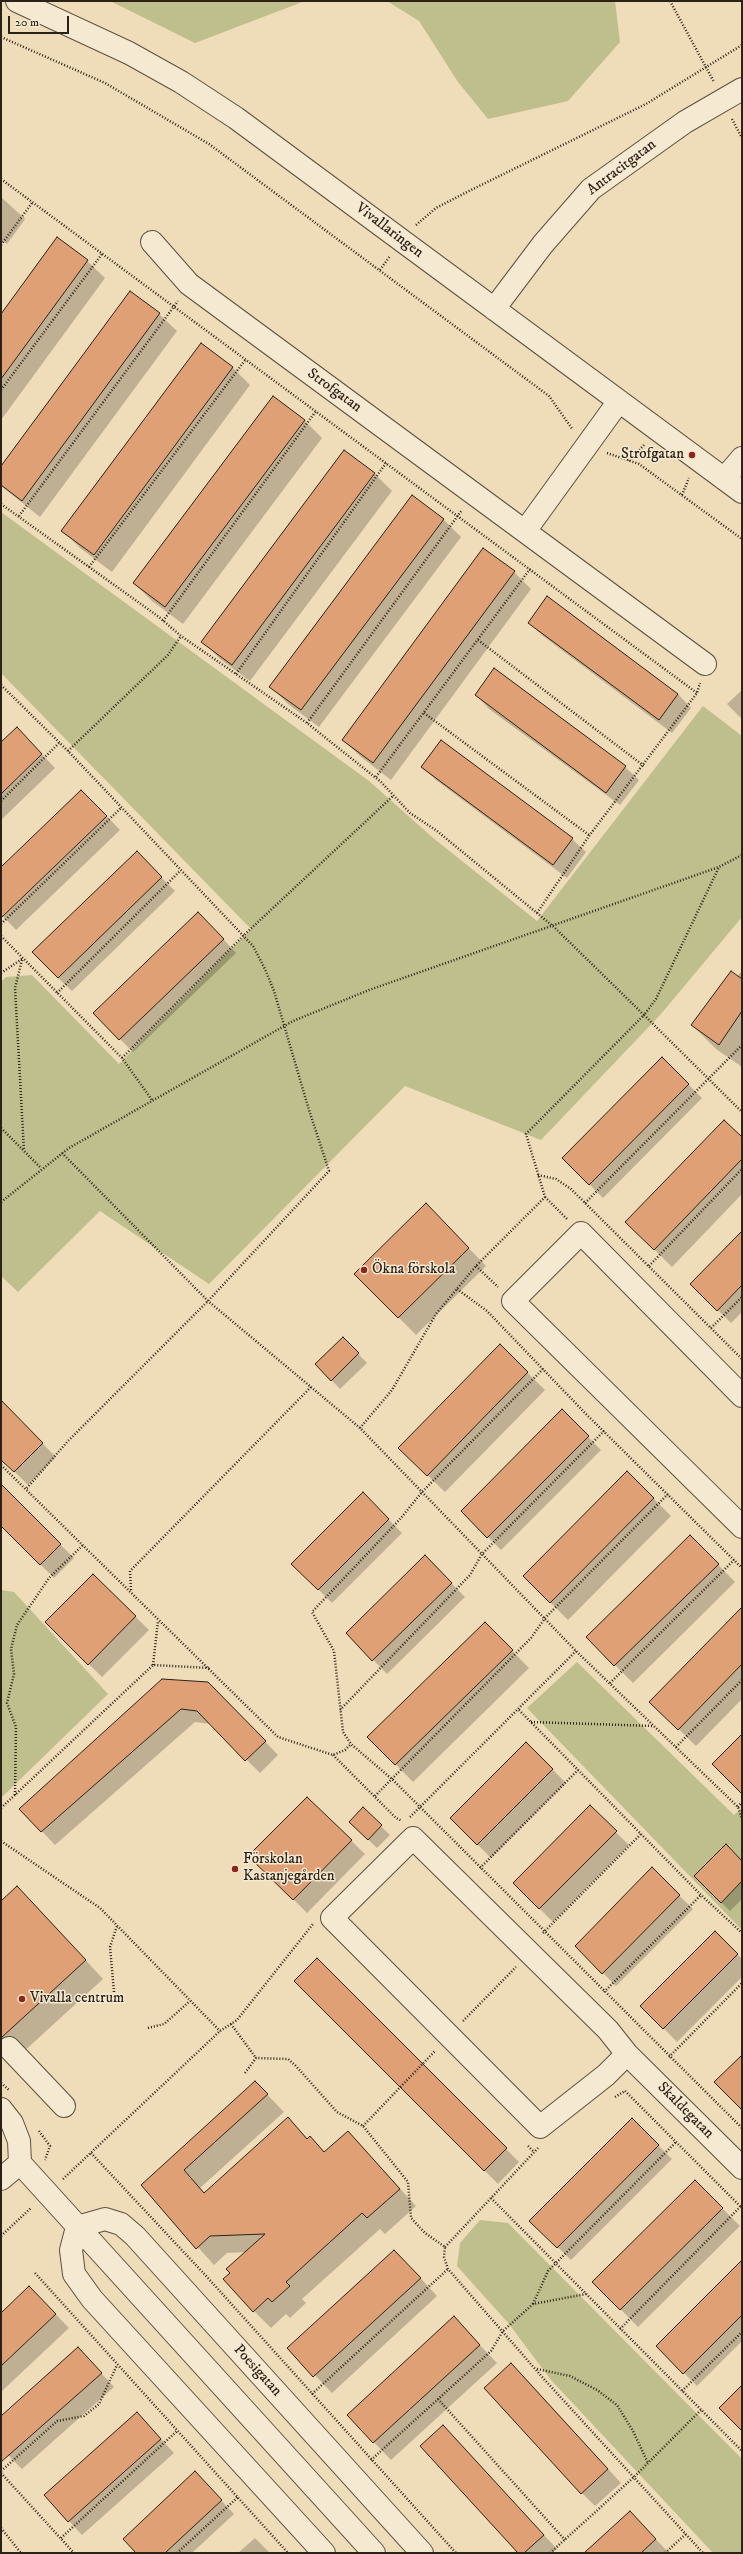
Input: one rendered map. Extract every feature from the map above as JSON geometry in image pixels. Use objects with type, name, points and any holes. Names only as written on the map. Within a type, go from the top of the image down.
[{"type":"street","name":"Vivallaringen","points":[[17,1],[115,46],[181,82],[236,118],[742,492]]},
{"type":"street","name":"Antracitgatan","points":[[494,309],[543,244],[591,189],[685,122],[742,89]]},
{"type":"street","name":"Strofgatan","points":[[152,242],[189,284],[705,664]]},
{"type":"street","points":[[525,531],[619,401]]},
{"type":"street","points":[[724,479],[742,458]]},
{"type":"street","points":[[742,1396],[581,1233],[513,1301],[742,1527]]},
{"type":"street","name":"Skaldegatan","points":[[332,1918],[413,1838],[608,2030],[627,2054],[742,2168]]},
{"type":"street","points":[[332,1918],[540,2127],[606,2075],[627,2054]]},
{"type":"street","points":[[9,2048],[64,2106]]},
{"type":"street","points":[[1,2109],[12,2123],[19,2140],[20,2163],[374,2553]]},
{"type":"street","points":[[1,2179],[20,2163]]},
{"type":"street","name":"Poesigatan","points":[[77,2227],[105,2220],[121,2224],[135,2236],[422,2553]]},
{"type":"street","points":[[77,2227],[71,2250],[74,2274],[92,2298],[324,2553]]},
{"type":"path","points":[[670,1],[715,84]]},
{"type":"path","points":[[1,37],[105,83],[176,123],[209,144],[549,396],[570,428],[575,432]]},
{"type":"path","points":[[380,270],[401,240],[416,224],[436,208],[646,104],[742,45]]},
{"type":"path","points":[[729,112],[742,138]]},
{"type":"path","points":[[1,179],[697,692]]},
{"type":"path","points":[[1,245],[32,203]]},
{"type":"path","points":[[1,390],[102,254]]},
{"type":"path","points":[[19,516],[174,308]]},
{"type":"path","points":[[89,567],[246,359]]},
{"type":"path","points":[[164,620],[316,411]]},
{"type":"path","points":[[629,461],[646,442]]},
{"type":"path","points":[[602,450],[611,456],[639,464],[742,539]]},
{"type":"path","points":[[236,674],[386,463]]},
{"type":"path","points":[[682,495],[690,475]]},
{"type":"path","points":[[1,504],[164,620],[180,636],[307,723],[376,777],[410,813],[437,831],[554,927],[742,1112]]},
{"type":"path","points":[[307,723],[458,516]]},
{"type":"path","points":[[376,777],[530,569]]},
{"type":"path","points":[[68,751],[168,655],[180,636]]},
{"type":"path","points":[[478,640],[644,766]]},
{"type":"path","points":[[537,913],[589,836],[644,766],[697,692],[705,664]]},
{"type":"path","points":[[1,685],[68,751],[180,871],[244,935],[265,969],[329,1171],[208,1301],[68,1440],[26,1489]]},
{"type":"path","points":[[424,713],[589,836]]},
{"type":"path","points":[[1,801],[59,743]]},
{"type":"path","points":[[122,1058],[244,935],[393,796]]},
{"type":"path","points":[[1,924],[121,808]]},
{"type":"path","points":[[1,1202],[41,1168],[62,1153],[152,1100],[284,1026],[369,990],[554,927],[719,867],[742,855]]},
{"type":"path","points":[[581,1233],[545,1197],[526,1134],[644,1015],[656,999],[719,867]]},
{"type":"path","points":[[57,993],[180,871]]},
{"type":"path","points":[[1,936],[22,959],[122,1058],[152,1100]]},
{"type":"path","points":[[1,973],[22,959]]},
{"type":"path","points":[[22,959],[15,988],[24,1151]]},
{"type":"path","points":[[585,1203],[742,1045]]},
{"type":"path","points":[[1,1128],[41,1168]]},
{"type":"path","points":[[62,1153],[208,1301],[360,1428],[576,1651],[738,1807],[742,1819]]},
{"type":"path","points":[[649,1266],[742,1168]]},
{"type":"path","points":[[538,1174],[556,1179],[585,1203],[742,1359]]},
{"type":"path","points":[[360,1428],[384,1401],[436,1314],[476,1266],[545,1197]]},
{"type":"path","points":[[476,1266],[513,1301]]},
{"type":"path","points":[[457,1289],[487,1310],[604,1431],[742,1568]]},
{"type":"path","points":[[711,1328],[742,1297]]},
{"type":"path","points":[[543,1369],[422,1492],[401,1518],[312,1612],[334,1650],[338,1676],[339,1711],[343,1732],[351,1744],[393,1780],[420,1806],[543,1932],[742,2128]]},
{"type":"path","points":[[131,1590],[130,1571],[311,1387]]},
{"type":"path","points":[[339,1711],[470,1576],[482,1554],[604,1431]]},
{"type":"path","points":[[1,1465],[131,1590],[158,1621],[210,1668],[278,1737],[333,1755],[396,1818],[405,1822]]},
{"type":"path","points":[[375,1796],[393,1780],[530,1638],[545,1618],[668,1494]]},
{"type":"path","points":[[14,1795],[16,1727],[7,1703],[14,1674],[11,1649],[17,1625],[49,1578],[83,1545]]},
{"type":"path","points":[[610,1683],[734,1560]]},
{"type":"path","points":[[1,1808],[154,1665],[158,1621]]},
{"type":"path","points":[[420,1806],[519,1710],[576,1651]]},
{"type":"path","points":[[154,1665],[210,1668]]},
{"type":"path","points":[[676,1747],[742,1680]]},
{"type":"path","points":[[519,1710],[701,1895],[742,1933]]},
{"type":"path","points":[[530,1722],[654,1726]]},
{"type":"path","points":[[333,1755],[345,1750],[351,1744]]},
{"type":"path","points":[[480,1868],[578,1770]]},
{"type":"path","points":[[738,1807],[742,1802]]},
{"type":"path","points":[[543,1932],[641,1834]]},
{"type":"path","points":[[1,1841],[100,1908],[220,2031]]},
{"type":"path","points":[[604,1992],[701,1895]]},
{"type":"path","points":[[63,2180],[220,2031],[237,2020],[316,1919],[332,1918]]},
{"type":"path","points":[[114,1992],[110,1947],[117,1926]]},
{"type":"path","points":[[669,2057],[742,1983]]},
{"type":"path","points":[[148,2028],[164,2024],[190,2001]]},
{"type":"path","points":[[231,2024],[256,2058]]},
{"type":"path","points":[[245,2073],[256,2058]]},
{"type":"path","points":[[256,2058],[288,2059],[337,2112],[363,2126],[408,2182],[411,2218],[424,2233],[446,2247]]},
{"type":"path","points":[[606,2075],[625,2091],[741,2207],[620,2329]]},
{"type":"path","points":[[612,2099],[625,2091]]},
{"type":"path","points":[[371,2460],[491,2352],[503,2331],[533,2304],[548,2271],[676,2142]]},
{"type":"path","points":[[539,2147],[446,2247],[444,2257],[448,2269],[535,2369],[703,2553]]},
{"type":"path","points":[[91,2153],[456,2553]]},
{"type":"path","points":[[491,2198],[742,2451]]},
{"type":"path","points":[[1,2236],[32,2208]]},
{"type":"path","points":[[312,2394],[448,2269]]},
{"type":"path","points":[[35,2274],[288,2553]]},
{"type":"path","points":[[533,2304],[586,2294]]},
{"type":"path","points":[[682,2391],[742,2332]]},
{"type":"path","points":[[74,2553],[1,2472],[57,2421],[84,2416],[99,2404],[118,2365]]},
{"type":"path","points":[[535,2369],[570,2376],[596,2390],[617,2405],[633,2431],[648,2463]]},
{"type":"path","points":[[438,2400],[565,2540]]},
{"type":"path","points":[[550,2553],[634,2477],[701,2410]]},
{"type":"path","points":[[61,2538],[177,2431]]},
{"type":"path","points":[[177,2553],[238,2497]]},
{"type":"path","points":[[1,2528],[21,2553]]},
{"type":"path","points":[[665,2553],[686,2534]]},
{"type":"green space","points":[[110,1],[305,1],[195,43]]},
{"type":"green space","points":[[387,1],[615,1],[620,42],[568,101],[488,119],[458,82],[419,21]]},
{"type":"green space","points":[[1,512],[369,781],[432,837],[537,921],[703,706],[742,736],[742,917],[661,1014],[541,1140],[405,1086],[209,1284],[100,1211],[18,1292],[1,1276],[1,982],[6,977],[32,975],[119,1064],[251,929],[1,673]]},
{"type":"green space","points":[[1,1590],[14,1592],[108,1694],[1,1798]]},
{"type":"green space","points":[[577,1662],[734,1815],[742,1808],[742,1930],[527,1708]]},
{"type":"green space","points":[[480,2220],[508,2223],[742,2459],[742,2553],[713,2553],[551,2380],[509,2324],[457,2266],[460,2243]]},
{"type":"building","points":[[57,237],[88,260],[1,379],[1,314]]},
{"type":"building","points":[[130,291],[160,313],[22,501],[1,485],[1,466]]},
{"type":"building","points":[[201,343],[233,367],[94,555],[61,531]]},
{"type":"building","points":[[273,396],[305,420],[165,607],[133,583]]},
{"type":"building","points":[[344,450],[375,473],[232,665],[201,642]]},
{"type":"building","points":[[412,495],[444,519],[301,710],[269,687]]},
{"type":"building","points":[[483,548],[515,571],[373,763],[342,740]]},
{"type":"building","points":[[547,596],[678,694],[659,720],[528,623]]},
{"type":"building","points":[[494,668],[626,766],[606,793],[475,695]]},
{"type":"building","points":[[17,727],[42,754],[1,794],[1,742]]},
{"type":"building","points":[[441,740],[573,838],[553,865],[421,767]]},
{"type":"building","points":[[81,790],[107,816],[1,918],[1,867]]},
{"type":"building","points":[[137,851],[162,877],[58,978],[32,952]]},
{"type":"building","points":[[198,912],[224,939],[119,1040],[93,1013]]},
{"type":"building","points":[[731,971],[742,979],[742,1011],[719,1045],[691,1025]]},
{"type":"building","points":[[662,1057],[689,1084],[589,1185],[562,1158]]},
{"type":"building","points":[[724,1120],[742,1137],[742,1159],[654,1250],[625,1222]]},
{"type":"building","points":[[426,1203],[469,1248],[398,1318],[354,1274]]},
{"type":"building","points":[[742,1231],[742,1285],[717,1311],[690,1284]]},
{"type":"building","points":[[343,1337],[359,1353],[331,1381],[315,1364]]},
{"type":"building","points":[[500,1344],[528,1372],[427,1476],[398,1448]]},
{"type":"building","points":[[1,1400],[43,1443],[14,1472],[1,1460]]},
{"type":"building","points":[[562,1409],[589,1436],[487,1538],[461,1511]]},
{"type":"building","points":[[627,1471],[654,1498],[550,1603],[523,1576]]},
{"type":"building","points":[[1,1484],[61,1544],[40,1565],[1,1526]]},
{"type":"building","points":[[363,1492],[389,1519],[318,1590],[291,1564]]},
{"type":"building","points":[[690,1535],[719,1564],[614,1666],[586,1637]]},
{"type":"building","points":[[425,1555],[452,1583],[372,1661],[346,1633]]},
{"type":"building","points":[[93,1574],[136,1616],[88,1665],[45,1622]]},
{"type":"building","points":[[742,1607],[742,1664],[678,1730],[649,1702]]},
{"type":"building","points":[[485,1622],[513,1650],[395,1765],[367,1737]]},
{"type":"building","points":[[162,1679],[208,1682],[266,1741],[245,1761],[197,1711],[181,1709],[41,1832],[19,1809]]},
{"type":"building","points":[[742,1734],[742,1794],[712,1764]]},
{"type":"building","points":[[526,1742],[553,1769],[477,1845],[450,1818]]},
{"type":"building","points":[[307,1797],[352,1840],[293,1900],[248,1856]]},
{"type":"building","points":[[590,1805],[617,1831],[539,1909],[513,1883]]},
{"type":"building","points":[[363,1807],[382,1825],[368,1840],[349,1822]]},
{"type":"building","points":[[726,1844],[742,1861],[742,1881],[721,1903],[694,1876]]},
{"type":"building","points":[[652,1867],[680,1895],[602,1974],[575,1946]]},
{"type":"building","name":"Vivalla centrum","points":[[17,1886],[86,1960],[1,2038],[1,1901]]},
{"type":"building","points":[[715,1931],[738,1954],[663,2029],[640,2006]]},
{"type":"building","points":[[317,1958],[507,2148],[484,2171],[294,1981]]},
{"type":"building","points":[[742,2055],[742,2110],[714,2082]]},
{"type":"building","points":[[255,2081],[268,2094],[184,2170],[204,2193],[288,2117],[307,2139],[310,2136],[324,2152],[348,2131],[400,2189],[367,2218],[362,2213],[286,2282],[290,2286],[272,2302],[268,2298],[253,2312],[223,2279],[230,2273],[226,2269],[265,2234],[210,2236],[196,2249],[141,2185]]},
{"type":"building","points":[[632,2118],[659,2145],[557,2248],[529,2221]]},
{"type":"building","points":[[695,2180],[723,2208],[620,2310],[592,2282]]},
{"type":"building","points":[[394,2250],[421,2278],[313,2377],[287,2348]]},
{"type":"building","points":[[742,2260],[742,2315],[683,2374],[656,2346]]},
{"type":"building","points":[[29,2286],[56,2314],[1,2366],[1,2313]]},
{"type":"building","points":[[454,2316],[480,2345],[373,2443],[347,2415]]},
{"type":"building","points":[[78,2347],[102,2373],[1,2462],[1,2416]]},
{"type":"building","points":[[511,2363],[608,2469],[581,2494],[484,2388]]},
{"type":"building","points":[[742,2385],[742,2431],[719,2408]]},
{"type":"building","points":[[137,2412],[161,2439],[68,2522],[44,2495]]},
{"type":"building","points":[[443,2425],[544,2535],[524,2553],[518,2553],[420,2446]]},
{"type":"building","points":[[195,2471],[222,2500],[165,2553],[136,2553],[123,2539]]},
{"type":"building","points":[[630,2511],[656,2539],[641,2553],[584,2553]]},
{"type":"place","name":"Strofgatan","points":[[692,455]]},
{"type":"place","name":"Ökna förskola","points":[[364,1270]]},
{"type":"place","name":"Förskolan Kastanjegården","points":[[235,1869]]},
{"type":"place","name":"Vivalla centrum","points":[[22,1999]]}]
